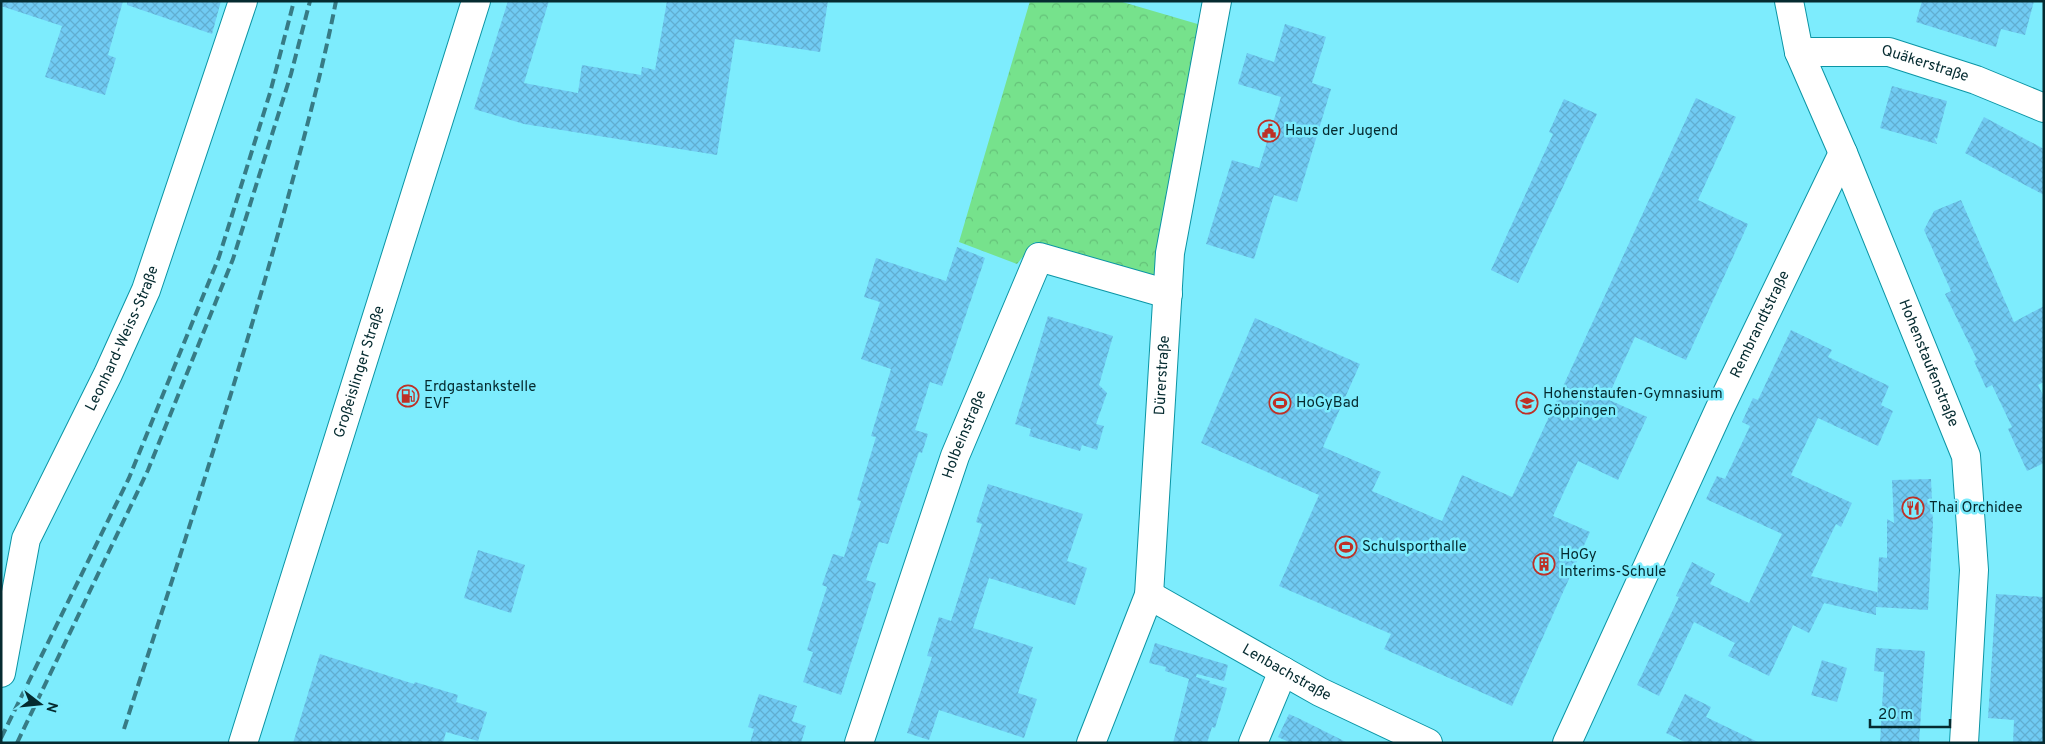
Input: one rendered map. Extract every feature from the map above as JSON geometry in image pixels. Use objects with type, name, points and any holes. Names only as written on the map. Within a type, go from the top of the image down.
[{"type":"street","name":"Leonhard-Weiss-Straße","points":[[1,673],[26,539],[108,374],[146,290],[244,1]]},
{"type":"street","name":"Großeislinger Straße","points":[[243,743],[476,1]]},
{"type":"street","name":"Dürerstraße","points":[[1091,743],[1149,595],[1170,253],[1217,1]]},
{"type":"street","name":"Hohenstaufenstraße","points":[[1789,1],[1799,52],[1843,153],[1966,456],[1974,570],[1964,743]]},
{"type":"street","name":"Quäkerstraße","points":[[1799,52],[1889,52],[1976,80],[2044,108]]},
{"type":"street","name":"Rembrandtstraße","points":[[1567,743],[1719,410],[1843,153]]},
{"type":"street","name":"Holbeinstraße","points":[[859,743],[955,456],[1039,257],[1168,294]]},
{"type":"street","name":"Lenbachstraße","points":[[1149,595],[1320,692],[1428,743]]},
{"type":"street","points":[[1253,743],[1283,671]]},
{"type":"green space","points":[[1030,1],[1119,1],[1201,25],[1156,252],[1157,281],[1035,242],[1017,264],[959,242]]},
{"type":"building","points":[[1,1],[123,1],[108,55],[116,58],[105,95],[45,77],[62,26],[1,6]]},
{"type":"building","points":[[127,1],[221,1],[212,34],[127,5]]},
{"type":"building","points":[[508,1],[549,1],[524,83],[578,93],[582,65],[641,75],[642,67],[655,70],[667,1],[828,1],[820,52],[735,39],[717,155],[524,124],[474,109]]},
{"type":"building","points":[[1922,1],[2034,1],[2025,35],[2001,29],[1996,47],[1916,22]]},
{"type":"building","name":"Haus der Jugend","points":[[1285,24],[1326,37],[1312,83],[1331,89],[1297,202],[1274,195],[1254,259],[1206,244],[1232,160],[1259,168],[1281,97],[1238,84],[1247,53],[1274,62]]},
{"type":"building","points":[[1892,86],[1947,101],[1937,139],[1934,137],[1937,144],[1880,128]]},
{"type":"building","points":[[1696,98],[1736,117],[1698,200],[1748,224],[1686,360],[1635,337],[1607,399],[1647,417],[1618,480],[1578,461],[1553,516],[1590,532],[1512,706],[1384,649],[1391,634],[1279,586],[1319,495],[1201,443],[1255,318],[1360,364],[1323,447],[1381,472],[1372,491],[1442,521],[1462,475],[1512,497]]},
{"type":"building","points":[[1564,99],[1597,114],[1518,283],[1491,270],[1553,134],[1549,132]]},
{"type":"building","points":[[1984,117],[2044,149],[2044,195],[1965,153]]},
{"type":"building","points":[[1961,200],[2014,322],[2044,306],[2044,382],[2038,385],[2044,397],[2044,463],[2027,471],[2008,429],[2012,427],[1992,385],[1986,388],[1974,361],[1977,360],[1945,294],[1951,291],[1924,230],[1934,211]]},
{"type":"building","points":[[957,247],[985,258],[942,386],[930,382],[915,430],[928,434],[922,453],[919,452],[888,544],[879,542],[866,580],[876,583],[841,695],[803,682],[813,652],[807,650],[827,587],[822,585],[833,554],[844,557],[861,501],[857,500],[876,437],[871,436],[891,369],[861,359],[880,302],[864,297],[876,258],[946,281]]},
{"type":"building","points":[[1048,316],[1113,336],[1099,385],[1107,393],[1096,424],[1104,426],[1097,450],[1082,445],[1080,451],[1029,436],[1031,429],[1015,424]]},
{"type":"building","points":[[1791,330],[1832,350],[1828,357],[1889,386],[1881,405],[1893,411],[1878,446],[1818,418],[1791,475],[1852,503],[1841,527],[1836,524],[1811,576],[1877,592],[1877,602],[1879,557],[1887,558],[1887,519],[1894,523],[1892,480],[1931,479],[1933,524],[1928,610],[1876,607],[1876,615],[1824,603],[1809,633],[1793,625],[1769,676],[1728,656],[1735,643],[1694,622],[1659,696],[1637,685],[1679,597],[1676,596],[1692,562],[1715,574],[1710,584],[1749,603],[1782,534],[1706,499],[1717,476],[1725,479],[1750,426],[1742,422],[1753,398],[1758,400]]},
{"type":"building","points":[[988,484],[1083,514],[1067,561],[1087,568],[1075,605],[989,578],[973,628],[1033,647],[1018,693],[1037,699],[1024,738],[939,710],[929,740],[907,733],[932,657],[927,656],[939,617],[951,621],[982,524],[976,522]]},
{"type":"building","points":[[478,550],[525,565],[511,613],[464,598]]},
{"type":"building","points":[[1996,594],[2044,597],[2044,743],[2013,743],[2014,720],[1988,718]]},
{"type":"building","points":[[1155,643],[1228,665],[1224,681],[1197,674],[1196,677],[1227,688],[1215,728],[1212,727],[1207,743],[1173,743],[1189,679],[1165,671],[1166,667],[1149,663]]},
{"type":"building","points":[[1876,648],[1925,651],[1919,743],[1880,743],[1884,672],[1874,671]]},
{"type":"building","points":[[320,654],[414,684],[415,682],[458,695],[456,702],[487,712],[478,741],[446,732],[443,743],[293,743]]},
{"type":"building","points":[[1822,660],[1847,668],[1837,702],[1811,695]]},
{"type":"building","points":[[759,694],[797,706],[792,721],[806,726],[801,743],[750,743],[754,729],[748,727]]},
{"type":"building","points":[[1685,694],[1711,707],[1706,717],[1760,743],[1687,743],[1666,733]]},
{"type":"building","points":[[1289,714],[1348,743],[1291,743],[1278,737]]},
{"type":"railway","points":[[1,738],[129,478],[219,257],[270,93],[294,1]]},
{"type":"railway","points":[[17,743],[148,470],[233,259],[291,74],[310,1]]},
{"type":"railway","points":[[124,729],[206,474],[265,281],[311,109],[336,1]]},
{"type":"place","name":"Haus der Jugend","points":[[1269,131]]},
{"type":"place","name":"Erdgastankstelle EVF","points":[[408,396]]},
{"type":"place","name":"HoGyBad","points":[[1280,403]]},
{"type":"place","name":"Hohenstaufen-Gymnasium Göppingen","points":[[1527,403]]},
{"type":"place","name":"Thai Orchidee","points":[[1913,508]]},
{"type":"place","name":"Schulsporthalle","points":[[1346,547]]},
{"type":"place","name":"HoGy Interims-Schule","points":[[1544,564]]}]
